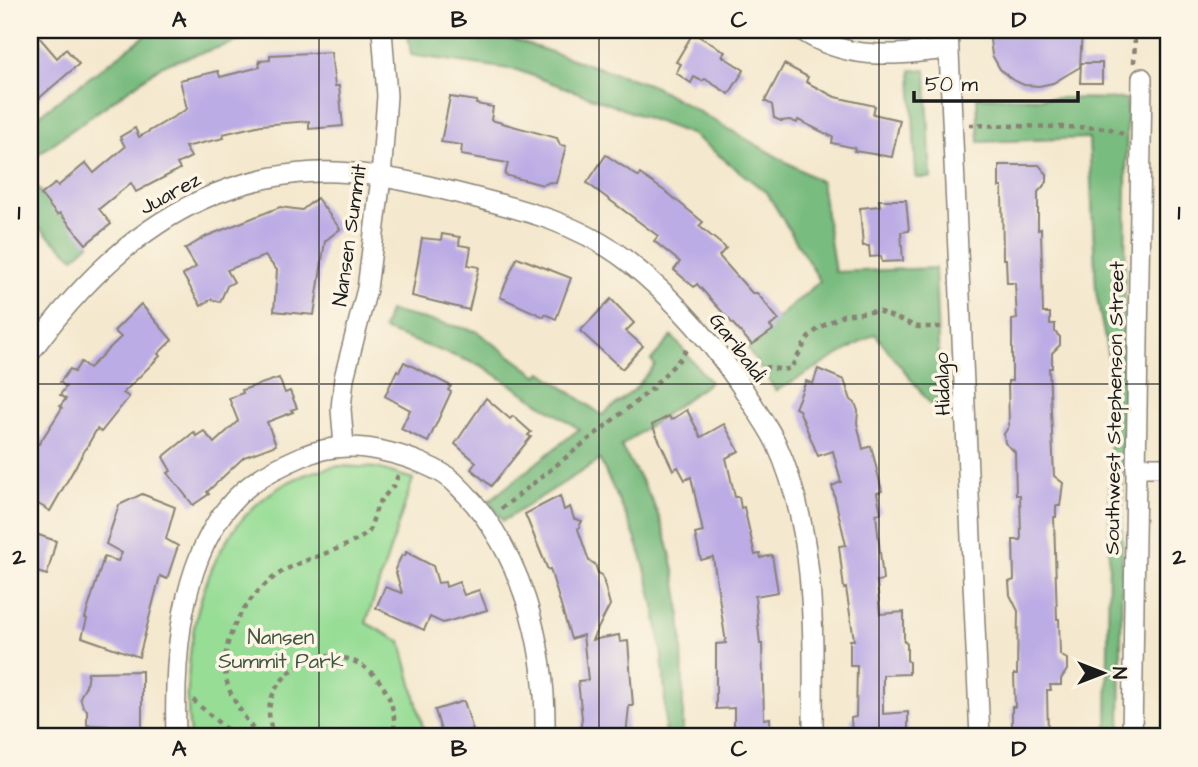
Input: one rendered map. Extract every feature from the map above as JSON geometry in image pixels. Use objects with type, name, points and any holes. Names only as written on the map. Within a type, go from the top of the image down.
[{"type":"street","name":"Nansen Summit","points":[[344,446],[341,410],[344,378],[367,289],[381,178],[387,96],[382,30]]},
{"type":"street","points":[[801,30],[857,53],[887,56],[948,39]]},
{"type":"street","name":"Hidalgo","points":[[948,39],[980,737]]},
{"type":"street","name":"Southwest Stephenson Street","points":[[1132,737],[1142,78]]},
{"type":"street","name":"Juarez","points":[[30,353],[53,321],[112,258],[148,231],[200,200],[267,178],[314,172],[338,172],[381,178]]},
{"type":"street","name":"Garibaldi","points":[[381,178],[408,180],[533,213],[571,226],[625,259],[699,329],[742,387],[775,441],[791,480],[804,543],[812,613],[813,737]]},
{"type":"street","points":[[176,737],[174,690],[188,591],[201,553],[217,522],[245,488],[267,471],[317,451],[344,446],[376,449],[406,456],[452,479],[487,520],[517,575],[532,617],[544,682],[545,737]]},
{"type":"street","points":[[1136,467],[1168,467]]},
{"type":"path","points":[[1138,30],[1135,37],[1134,74],[1142,78]]},
{"type":"path","points":[[953,125],[1108,128],[1140,141]]},
{"type":"path","points":[[742,387],[767,367],[783,370],[791,368],[808,338],[819,328],[843,315],[878,311],[924,328]]},
{"type":"path","points":[[487,520],[652,389],[660,377],[684,356]]},
{"type":"path","points":[[258,737],[234,700],[225,674],[228,646],[238,618],[254,593],[275,576],[369,532],[374,511],[394,485],[406,456]]},
{"type":"path","points":[[274,737],[269,711],[274,692],[286,677],[302,664],[328,656],[351,660],[371,673],[384,686],[395,716],[393,737]]},
{"type":"path","points":[[174,690],[199,704],[235,737]]},
{"type":"green space","points":[[153,30],[274,30],[163,65],[30,160],[30,125],[34,119]]},
{"type":"green space","points":[[408,35],[512,39],[654,86],[821,182],[835,272],[935,268],[941,417],[875,334],[776,391],[746,346],[820,281],[767,193],[693,135],[517,70],[411,55]]},
{"type":"green space","points":[[911,70],[926,70],[931,178],[916,178]]},
{"type":"green space","points":[[977,97],[1127,99],[1120,737],[1107,737],[1111,372],[1096,292],[1089,138],[979,142]]},
{"type":"green space","points":[[30,180],[89,244],[74,258],[30,220]]},
{"type":"green space","points":[[389,311],[476,331],[538,376],[542,372],[602,415],[634,390],[655,365],[651,360],[672,336],[710,382],[621,446],[653,503],[672,559],[682,648],[683,737],[664,737],[663,664],[650,586],[632,530],[600,460],[503,521],[489,501],[579,429],[482,366],[383,330]]},
{"type":"green space","name":"Nansen Summit Park","points":[[339,466],[377,468],[413,479],[366,623],[401,642],[424,731],[422,737],[190,737],[190,651],[198,608],[212,567],[233,531],[260,501],[296,479]]},
{"type":"building","points":[[30,30],[33,30],[57,58],[66,49],[79,64],[30,106]]},
{"type":"building","points":[[992,30],[1082,30],[1080,67],[1053,83],[1024,85],[1011,79],[1000,69],[992,55]]},
{"type":"building","points":[[693,33],[725,52],[722,56],[744,70],[729,94],[705,79],[702,81],[694,77],[691,83],[676,73],[681,64],[676,62]]},
{"type":"building","points":[[331,52],[335,86],[339,86],[343,126],[309,129],[309,121],[261,125],[223,134],[224,138],[185,147],[191,157],[177,164],[180,169],[136,192],[131,183],[99,209],[111,224],[86,244],[41,195],[56,183],[58,186],[86,163],[94,173],[125,147],[120,137],[135,128],[139,137],[187,109],[180,80],[218,71],[220,77],[260,67],[259,61],[270,60],[270,55]]},
{"type":"building","points":[[1081,63],[1102,63],[1102,83],[1080,83]]},
{"type":"building","points":[[784,64],[808,77],[806,82],[835,97],[875,106],[873,114],[900,120],[892,157],[854,151],[855,148],[832,143],[833,137],[798,120],[797,123],[774,118],[772,105],[765,101]]},
{"type":"building","points":[[450,97],[477,101],[476,104],[493,107],[491,120],[557,138],[560,145],[566,146],[556,183],[543,185],[505,175],[508,163],[461,155],[462,145],[441,142]]},
{"type":"building","points":[[606,155],[669,194],[703,222],[699,226],[726,248],[719,256],[752,293],[757,293],[779,320],[770,326],[773,330],[752,345],[697,284],[694,287],[674,270],[680,262],[654,241],[658,236],[587,183]]},
{"type":"building","points":[[999,165],[1039,165],[1047,174],[1047,182],[1038,192],[1038,230],[1041,229],[1043,313],[1050,313],[1050,324],[1055,324],[1055,332],[1060,337],[1060,345],[1052,353],[1052,368],[1049,368],[1054,476],[1063,483],[1060,506],[1056,506],[1054,517],[1057,619],[1060,655],[1067,659],[1067,670],[1061,679],[1061,685],[1050,685],[1051,690],[1047,690],[1048,737],[1012,737],[1018,611],[1010,595],[1009,582],[1014,580],[1013,540],[1021,540],[1020,495],[1016,495],[1015,452],[1005,443],[1004,434],[1009,426],[1008,381],[1012,381],[1012,320],[1017,319],[1015,283],[1007,283],[1006,259],[1003,259]]},
{"type":"building","points":[[317,198],[340,229],[325,241],[314,315],[274,311],[277,270],[265,256],[227,270],[234,282],[227,286],[220,302],[211,299],[201,306],[183,275],[196,267],[185,249],[207,236],[280,207],[302,210]]},
{"type":"building","points":[[879,200],[906,200],[909,231],[901,232],[903,261],[882,262],[881,256],[870,257],[869,246],[863,246],[860,208],[880,206]]},
{"type":"building","points":[[442,234],[460,237],[459,245],[471,247],[468,265],[479,267],[469,310],[412,296],[422,238],[441,240]]},
{"type":"building","points":[[517,257],[571,278],[556,319],[545,314],[544,317],[500,297]]},
{"type":"building","points":[[611,299],[634,323],[626,331],[643,346],[622,369],[580,331]]},
{"type":"building","points":[[141,304],[172,340],[123,393],[129,397],[101,432],[97,429],[50,511],[30,499],[30,454],[66,399],[60,395],[66,387],[60,382],[70,369],[74,372],[81,362],[89,368],[121,337],[114,331]]},
{"type":"building","points":[[404,362],[451,386],[448,390],[451,392],[428,442],[401,429],[410,410],[385,396],[397,370],[399,372]]},
{"type":"building","points":[[818,369],[844,380],[858,411],[857,423],[863,449],[871,446],[882,491],[877,493],[881,513],[876,514],[883,580],[877,581],[880,614],[904,612],[904,641],[907,644],[909,662],[909,674],[883,675],[883,714],[908,712],[908,737],[852,737],[851,718],[856,717],[857,666],[850,666],[850,640],[854,640],[839,546],[846,545],[832,486],[841,482],[833,451],[818,456],[799,410],[795,408],[806,381],[813,384]]},
{"type":"building","points":[[279,378],[285,393],[290,391],[297,408],[267,422],[276,445],[244,457],[207,492],[209,494],[193,505],[168,473],[171,471],[163,457],[194,432],[196,436],[204,431],[214,443],[238,421],[229,398],[243,393],[242,390]]},
{"type":"building","points":[[486,398],[510,419],[513,416],[531,432],[528,435],[531,437],[491,486],[471,469],[476,462],[455,444]]},
{"type":"building","points":[[687,410],[701,437],[724,424],[739,451],[726,458],[735,497],[739,497],[741,508],[744,507],[755,555],[760,554],[761,558],[772,555],[778,592],[755,596],[762,644],[764,719],[770,718],[770,737],[734,737],[734,708],[716,709],[716,644],[726,643],[713,557],[701,560],[695,534],[703,532],[691,477],[685,480],[678,467],[673,470],[652,425],[669,416],[671,420]]},
{"type":"building","points":[[142,494],[175,507],[166,539],[178,546],[167,579],[160,576],[139,657],[82,637],[87,619],[85,618],[104,557],[118,561],[122,553],[106,544],[119,505]]},
{"type":"building","points":[[560,496],[564,510],[570,507],[574,519],[582,521],[578,529],[589,561],[595,564],[598,573],[602,575],[610,605],[592,640],[619,635],[620,642],[628,641],[633,706],[629,706],[626,737],[579,737],[582,718],[578,681],[588,680],[583,635],[571,639],[550,569],[548,570],[525,514]]},
{"type":"building","points":[[30,532],[56,541],[47,575],[30,570]]},
{"type":"building","points":[[406,552],[433,566],[438,583],[445,582],[446,587],[459,582],[464,595],[479,590],[487,610],[443,623],[430,617],[424,630],[376,608],[385,587],[402,593],[395,569]]},
{"type":"building","points":[[142,671],[142,731],[108,732],[108,726],[87,725],[87,710],[80,697],[86,686],[88,672]]},
{"type":"building","points":[[464,701],[475,737],[443,737],[435,710]]}]
